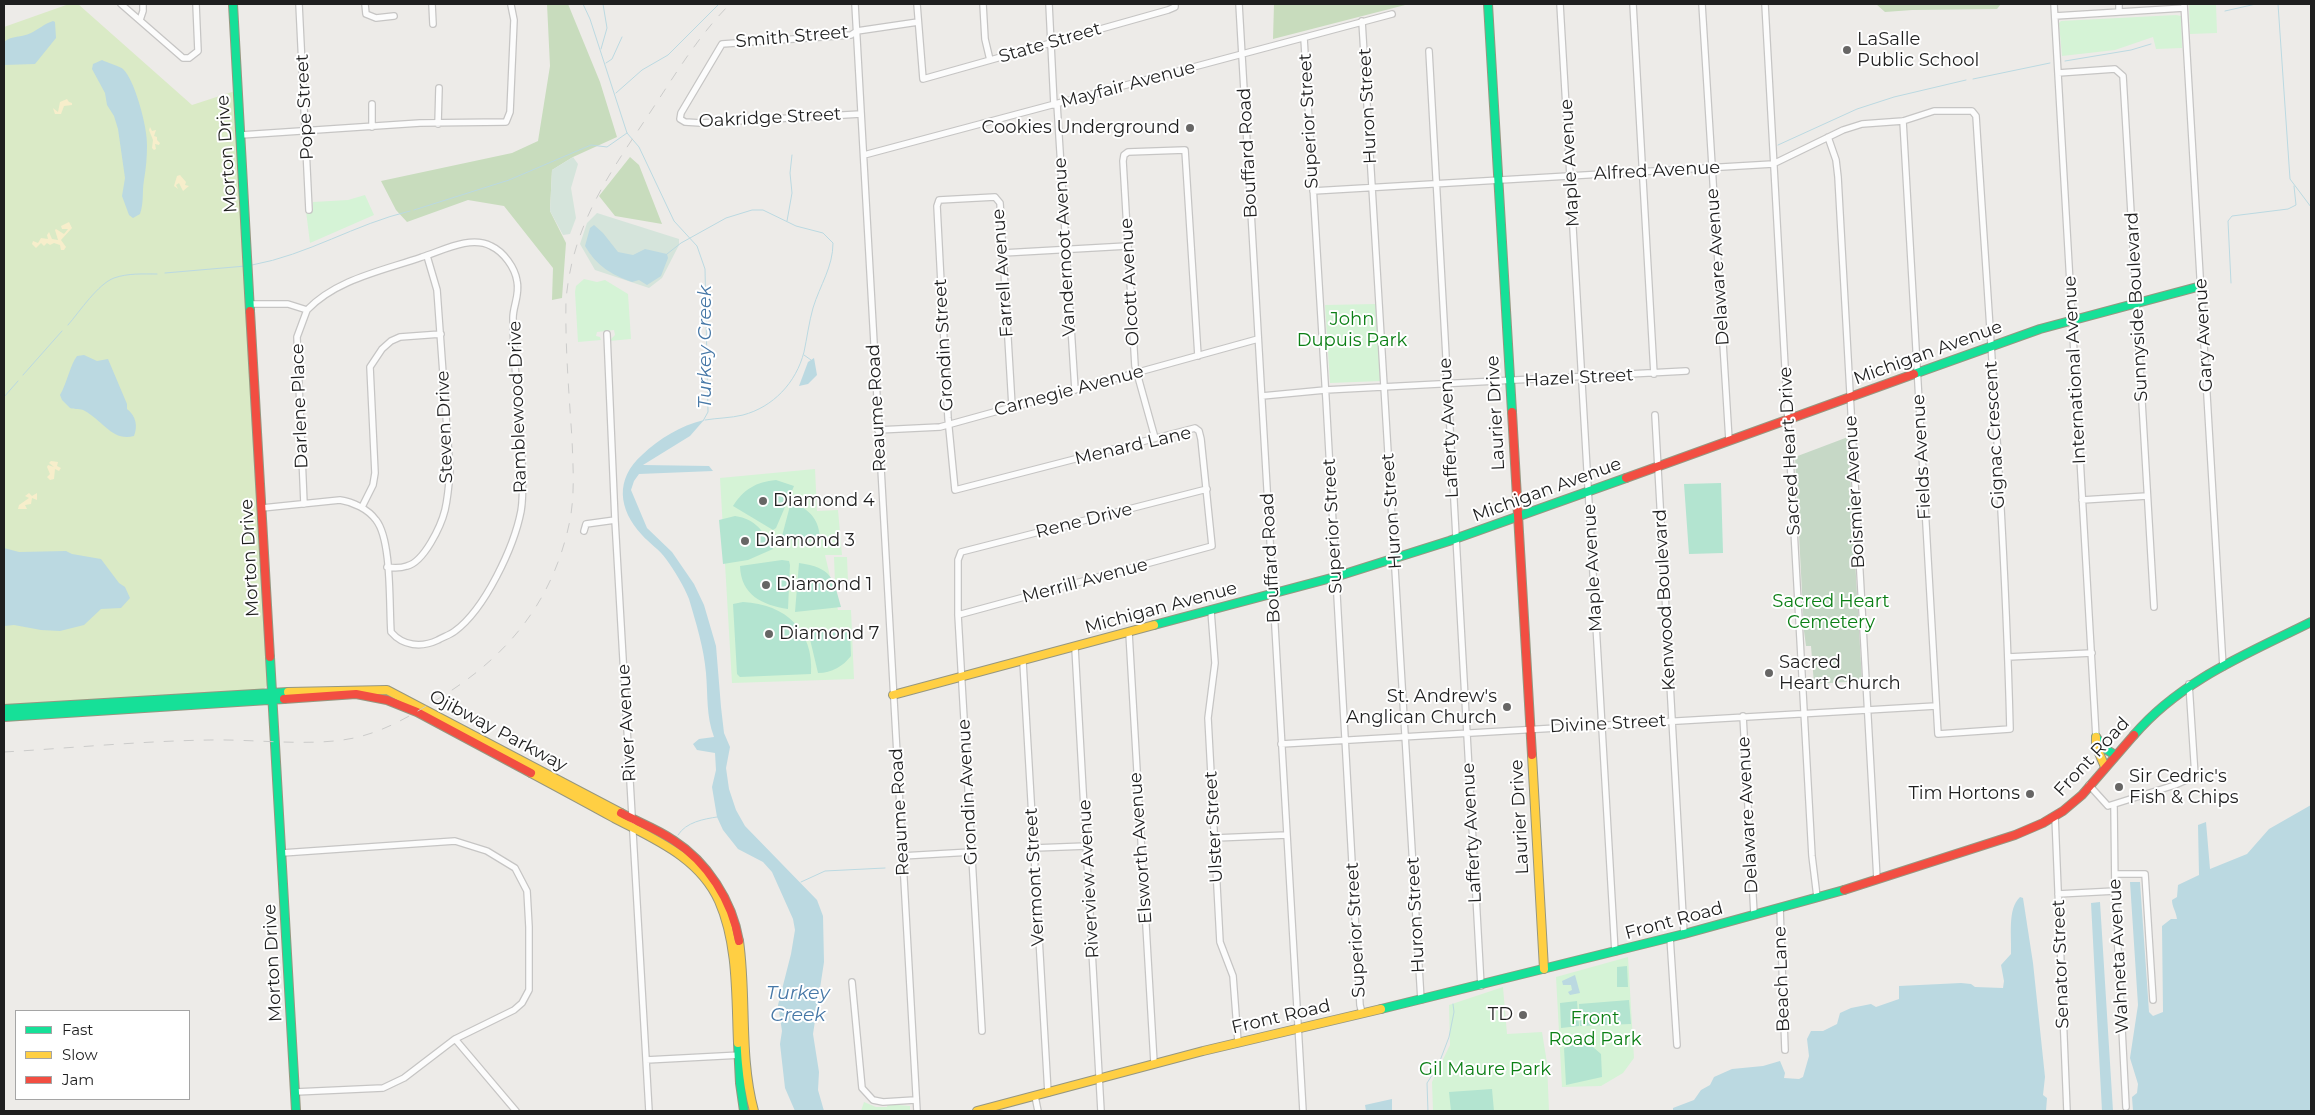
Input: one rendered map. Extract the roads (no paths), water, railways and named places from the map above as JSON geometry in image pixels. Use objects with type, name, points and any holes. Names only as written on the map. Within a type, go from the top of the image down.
[{"type":"street","points":[[121,4],[183,58],[189,58],[198,51],[196,4]]},
{"type":"street","points":[[140,20],[143,4]]},
{"type":"street","name":"Morton Drive","points":[[233,4],[296,1111]]},
{"type":"street","name":"Pope Street","points":[[299,4],[309,210]]},
{"type":"street","points":[[365,4],[366,14],[376,18],[394,16]]},
{"type":"street","points":[[432,4],[433,24]]},
{"type":"street","name":"Reaume Road","points":[[855,4],[917,1111]]},
{"type":"street","points":[[917,4],[918,22]]},
{"type":"street","points":[[983,4],[985,40],[990,60]]},
{"type":"street","name":"Vandernoot Avenue","points":[[1048,4],[1075,390]]},
{"type":"street","name":"State Street","points":[[918,22],[922,79],[1168,10],[1175,7],[1174,4]]},
{"type":"street","name":"Bouffard Road","points":[[1239,4],[1303,1111]]},
{"type":"street","name":"Laurier Drive","points":[[1488,4],[1544,969]]},
{"type":"street","name":"Maple Avenue","points":[[1560,4],[1572,176],[1581,377],[1615,952]]},
{"type":"street","points":[[1633,4],[1654,374]]},
{"type":"street","name":"Delaware Avenue","points":[[1702,4],[1729,440]]},
{"type":"street","name":"Sacred Heart Drive","points":[[1765,4],[1812,856],[1817,897]]},
{"type":"street","name":"International Avenue","points":[[2054,4],[2096,737]]},
{"type":"street","points":[[2119,4],[2120,12]]},
{"type":"street","points":[[241,135],[420,124],[506,122],[510,112],[514,20],[511,5]]},
{"type":"street","points":[[2055,16],[2184,6]]},
{"type":"street","name":"Gary Avenue","points":[[2184,6],[2223,667]]},
{"type":"street","name":"Mayfair Avenue","points":[[864,155],[1392,14]]},
{"type":"street","name":"Huron Street","points":[[1362,21],[1421,1000]]},
{"type":"street","name":"Smith Street","points":[[680,119],[681,113],[722,44],[851,35],[857,31],[918,22]]},
{"type":"street","name":"Superior Street","points":[[1304,38],[1344,739],[1362,1013]]},
{"type":"street","name":"Lafferty Avenue","points":[[1429,51],[1446,385],[1481,986]]},
{"type":"street","name":"Sunnyside Boulevard","points":[[2058,73],[2115,69],[2123,76],[2154,606]]},
{"type":"street","points":[[438,124],[439,88]]},
{"type":"street","points":[[372,104],[372,127]]},
{"type":"street","name":"Gignac Crescent","points":[[1903,121],[1934,111],[1969,109],[1976,116],[2008,657],[2010,729],[1938,734]]},
{"type":"street","name":"Oakridge Street","points":[[680,119],[685,122],[701,123],[861,114]]},
{"type":"street","name":"Alfred Avenue","points":[[1313,190],[1773,164],[1843,130],[1862,124],[1903,121]]},
{"type":"street","name":"Fields Avenue","points":[[1903,121],[1938,734]]},
{"type":"street","name":"Boismier Avenue","points":[[1828,137],[1836,160],[1838,177],[1877,879]]},
{"type":"street","name":"Olcott Avenue","points":[[1155,438],[1135,366],[1124,155],[1132,151],[1186,150],[1198,356]]},
{"type":"street","name":"Farrell Avenue","points":[[938,200],[995,197],[1000,203],[1012,406]]},
{"type":"street","name":"Grondin Street","points":[[938,200],[954,490]]},
{"type":"street","name":"Ramblewood Drive","points":[[262,508],[340,500],[352,502],[376,520],[385,538],[390,632],[403,643],[432,643],[454,632],[483,599],[510,546],[521,510],[521,445],[513,316],[519,290],[513,268],[503,256],[490,246],[467,243],[346,282],[326,294],[307,310]]},
{"type":"street","points":[[1003,253],[1128,246]]},
{"type":"street","name":"Steven Drive","points":[[387,567],[408,566],[418,561],[436,533],[445,511],[450,471],[441,334],[437,290],[427,256]]},
{"type":"street","name":"Michigan Avenue","points":[[894,695],[1335,577],[1455,539],[1990,346],[2071,320],[2201,286]]},
{"type":"street","points":[[250,304],[288,304],[307,310]]},
{"type":"street","name":"Darlene Place","points":[[304,504],[297,337],[307,310]]},
{"type":"street","points":[[362,508],[373,485],[375,473],[370,367],[382,349],[391,341],[400,337],[441,334]]},
{"type":"street","name":"River Avenue","points":[[607,334],[615,520],[649,1111]]},
{"type":"street","name":"Carnegie Avenue","points":[[878,430],[940,427],[1258,339]]},
{"type":"street","name":"Hazel Street","points":[[1262,396],[1325,390],[1686,371]]},
{"type":"street","name":"Kenwood Boulevard","points":[[1655,415],[1684,934]]},
{"type":"street","name":"Menard Lane","points":[[954,490],[1195,428],[1199,431],[1212,546]]},
{"type":"street","name":"Rene Drive","points":[[961,552],[1207,489]]},
{"type":"street","points":[[2082,500],[2147,496]]},
{"type":"street","points":[[584,531],[586,524],[615,520]]},
{"type":"street","name":"Merrill Avenue","points":[[958,615],[1212,546]]},
{"type":"street","name":"Grondin Avenue","points":[[961,552],[958,560],[958,615],[982,1031]]},
{"type":"street","name":"Ulster Street","points":[[1211,611],[1215,663],[1208,718],[1220,942],[1234,976],[1238,1042]]},
{"type":"street","name":"Front Road","points":[[977,1111],[1238,1042],[1481,986],[1670,938],[1817,897],[2015,835],[2068,807],[2163,705],[2188,684],[2311,622]]},
{"type":"street","name":"Elsworth Avenue","points":[[1129,633],[1154,1063]]},
{"type":"street","name":"Riverview Avenue","points":[[1075,648],[1102,1111]]},
{"type":"street","points":[[2008,657],[2092,653]]},
{"type":"street","name":"Vermont Street","points":[[1022,662],[1048,1093]]},
{"type":"street","points":[[2087,787],[2108,806],[2175,786],[2195,776],[2188,684]]},
{"type":"street","name":"Ojibway Parkway","points":[[4,709],[273,696],[356,694],[376,696],[395,701],[633,824],[673,849],[695,866],[709,882],[723,909],[731,936],[742,1055],[754,1111]]},
{"type":"street","name":"Ojibway Parkway","points":[[4,717],[273,696]]},
{"type":"street","name":"Divine Street","points":[[1281,744],[1529,728],[1936,706]]},
{"type":"street","name":"Delaware Avenue","points":[[1743,716],[1754,914]]},
{"type":"street","points":[[2096,737],[2104,748],[2116,755]]},
{"type":"street","points":[[2096,737],[2096,746],[2105,767]]},
{"type":"street","name":"Wahneta Avenue","points":[[2114,805],[2115,891],[2126,1107]]},
{"type":"street","name":"Senator Street","points":[[2054,816],[2067,1111]]},
{"type":"street","points":[[1215,838],[1287,835]]},
{"type":"street","points":[[282,853],[455,841],[487,851],[515,868],[527,891],[529,990],[522,1003],[514,1010],[456,1039],[404,1078],[383,1088],[295,1092]]},
{"type":"street","points":[[1034,848],[1087,846]]},
{"type":"street","points":[[902,856],[971,852]]},
{"type":"street","points":[[2115,874],[2145,874],[2153,1000]]},
{"type":"street","points":[[2058,894],[2115,891]]},
{"type":"street","name":"Beach Lane","points":[[1780,908],[1785,1050]]},
{"type":"street","points":[[1670,938],[1677,1045]]},
{"type":"street","points":[[852,982],[862,1088],[873,1100],[883,1102],[915,1100]]},
{"type":"street","points":[[456,1039],[516,1111]]},
{"type":"street","points":[[646,1060],[742,1055]]},
{"type":"street","name":"Ojibway Parkway","points":[[742,1055],[741,1099],[744,1111]]},
{"type":"street","points":[[1035,1096],[1038,1111]]},
{"type":"water","points":[[53,21],[55,22],[56,38],[35,64],[4,65],[4,42],[10,38],[31,33]]},
{"type":"water","points":[[102,60],[122,68],[128,75],[140,105],[147,138],[142,206],[140,214],[133,218],[129,215],[122,196],[125,178],[118,129],[114,116],[107,105],[105,93],[92,69],[93,64]]},
{"type":"water","points":[[594,225],[618,252],[633,255],[645,249],[667,254],[668,258],[661,276],[647,285],[639,280],[632,282],[624,279],[599,264],[585,246],[590,228]]},
{"type":"water","points":[[84,355],[97,361],[108,359],[127,404],[127,409],[135,421],[136,429],[134,436],[120,436],[108,430],[85,411],[70,408],[62,400],[60,395],[72,364],[77,356]]},
{"type":"water","points":[[814,358],[817,375],[808,384],[799,386],[808,362]]},
{"type":"water","name":"Turkey Creek","points":[[704,420],[690,436],[643,465],[709,466],[713,471],[639,474],[631,490],[647,528],[672,552],[694,584],[704,605],[716,646],[724,733],[730,747],[726,768],[729,789],[736,810],[745,826],[817,900],[823,916],[824,962],[813,1034],[819,1072],[818,1090],[824,1111],[795,1111],[785,1088],[780,1044],[782,1031],[778,1005],[791,954],[795,930],[793,919],[772,872],[763,862],[738,849],[723,830],[717,817],[712,787],[716,770],[715,753],[697,750],[693,744],[699,739],[714,737],[708,713],[703,654],[689,599],[669,563],[634,525],[624,505],[624,484],[633,464],[663,438],[679,429]]},
{"type":"water","points":[[4,548],[19,552],[66,551],[72,554],[101,559],[119,583],[125,587],[130,598],[121,608],[101,609],[84,625],[60,631],[14,625],[4,626]]},
{"type":"water","points":[[2311,805],[2311,1111],[2133,1111],[2132,1097],[2137,1093],[2138,1084],[2130,1058],[2138,1005],[2130,882],[2140,882],[2149,1012],[2153,1016],[2163,1012],[2162,926],[2171,919],[2177,919],[2172,900],[2177,897],[2178,885],[2199,875],[2198,825],[2206,822],[2210,869],[2247,854],[2269,829]]},
{"type":"water","points":[[2020,897],[2023,898],[2033,963],[2045,1077],[2043,1095],[2047,1098],[2046,1111],[1673,1111],[1673,1108],[1694,1100],[1701,1090],[1710,1085],[1714,1077],[1732,1069],[1763,1066],[1780,1061],[1785,1073],[1784,1078],[1799,1079],[1803,1077],[1809,1056],[1807,1039],[1811,1031],[1823,1031],[1837,1024],[1840,1013],[1851,1008],[1871,1004],[1876,1007],[1899,999],[1899,986],[1961,983],[1971,984],[1975,987],[2003,988],[2004,981],[2001,965],[2011,954],[2013,909]]},
{"type":"water","points":[[2100,902],[2113,1111],[2102,1111],[2091,903]]},
{"type":"water","points":[[1575,975],[1580,993],[1570,995],[1568,992],[1572,990],[1571,985],[1563,985],[1562,981]]},
{"type":"water","points":[[1392,1099],[1392,1111],[1366,1111],[1365,1105]]},
{"type":"waterway","name":"Turkey Creek","points":[[583,4],[590,19],[627,133],[639,147],[674,221],[697,246],[705,269],[708,412],[703,421]]},
{"type":"waterway","name":"Turkey Creek","points":[[601,49],[607,28],[603,4]]},
{"type":"waterway","points":[[616,93],[642,70],[668,55],[719,4]]},
{"type":"waterway","points":[[2225,11],[2256,4]]},
{"type":"waterway","points":[[2278,4],[2290,179],[2311,207]]},
{"type":"waterway","points":[[606,63],[612,59],[622,37]]},
{"type":"waterway","points":[[2065,61],[2131,50],[2151,44]]},
{"type":"waterway","points":[[1973,79],[2050,63]]},
{"type":"waterway","points":[[1778,145],[1857,109],[1894,97],[1966,80]]},
{"type":"waterway","points":[[414,210],[509,180],[591,145],[607,147],[627,133]]},
{"type":"waterway","points":[[787,221],[792,193],[790,173],[792,155]]},
{"type":"waterway","points":[[2231,283],[2228,221],[2232,216],[2288,209],[2296,205],[2294,186]]},
{"type":"waterway","points":[[667,254],[681,243],[726,218],[752,210],[763,210],[796,226],[823,233],[833,243],[829,268],[813,308],[804,352],[789,383],[773,400],[754,411],[738,416],[705,420]]},
{"type":"waterway","points":[[252,265],[293,254],[370,224],[410,211]]},
{"type":"waterway","points":[[165,273],[246,266]]},
{"type":"waterway","points":[[68,325],[108,281],[125,275],[157,274]]},
{"type":"waterway","points":[[23,375],[62,331]]},
{"type":"waterway","points":[[804,355],[811,360]]},
{"type":"waterway","points":[[4,397],[18,381]]},
{"type":"waterway","points":[[678,835],[690,824],[717,817]]},
{"type":"waterway","points":[[801,882],[825,871],[885,868]]},
{"type":"waterway","points":[[1428,1111],[1427,1083],[1438,1066],[1449,1037],[1454,1012],[1453,1004]]},
{"type":"railway","points":[[4,752],[133,743],[227,740],[320,742],[354,738],[384,728],[422,709],[457,687],[503,649],[538,604],[562,550],[570,520],[573,500],[573,469],[566,300],[570,271],[577,245],[597,196],[624,151],[690,53],[730,4]]},
{"type":"place","name":"LaSalle Public School","points":[[1847,50]]},
{"type":"place","name":"Cookies Underground","points":[[1190,128]]},
{"type":"place","name":"Diamond 4","points":[[763,501]]},
{"type":"place","name":"Diamond 3","points":[[745,541]]},
{"type":"place","name":"Diamond 1","points":[[766,585]]},
{"type":"place","name":"Diamond 7","points":[[769,634]]},
{"type":"place","name":"Sacred Heart Church","points":[[1769,673]]},
{"type":"place","name":"St. Andrew's Anglican Church","points":[[1507,707]]},
{"type":"place","name":"Sir Cedric's Fish & Chips","points":[[2119,787]]},
{"type":"place","name":"Tim Hortons","points":[[2030,794]]},
{"type":"place","name":"TD","points":[[1523,1015]]},
{"type":"park label","name":"John Dupuis Park","points":[[1352,330]]},
{"type":"park label","name":"Sacred Heart Cemetery","points":[[1831,612]]},
{"type":"park label","name":"Front Road Park","points":[[1595,1029]]},
{"type":"park label","name":"Gil Maure Park","points":[[1485,1070]]}]
